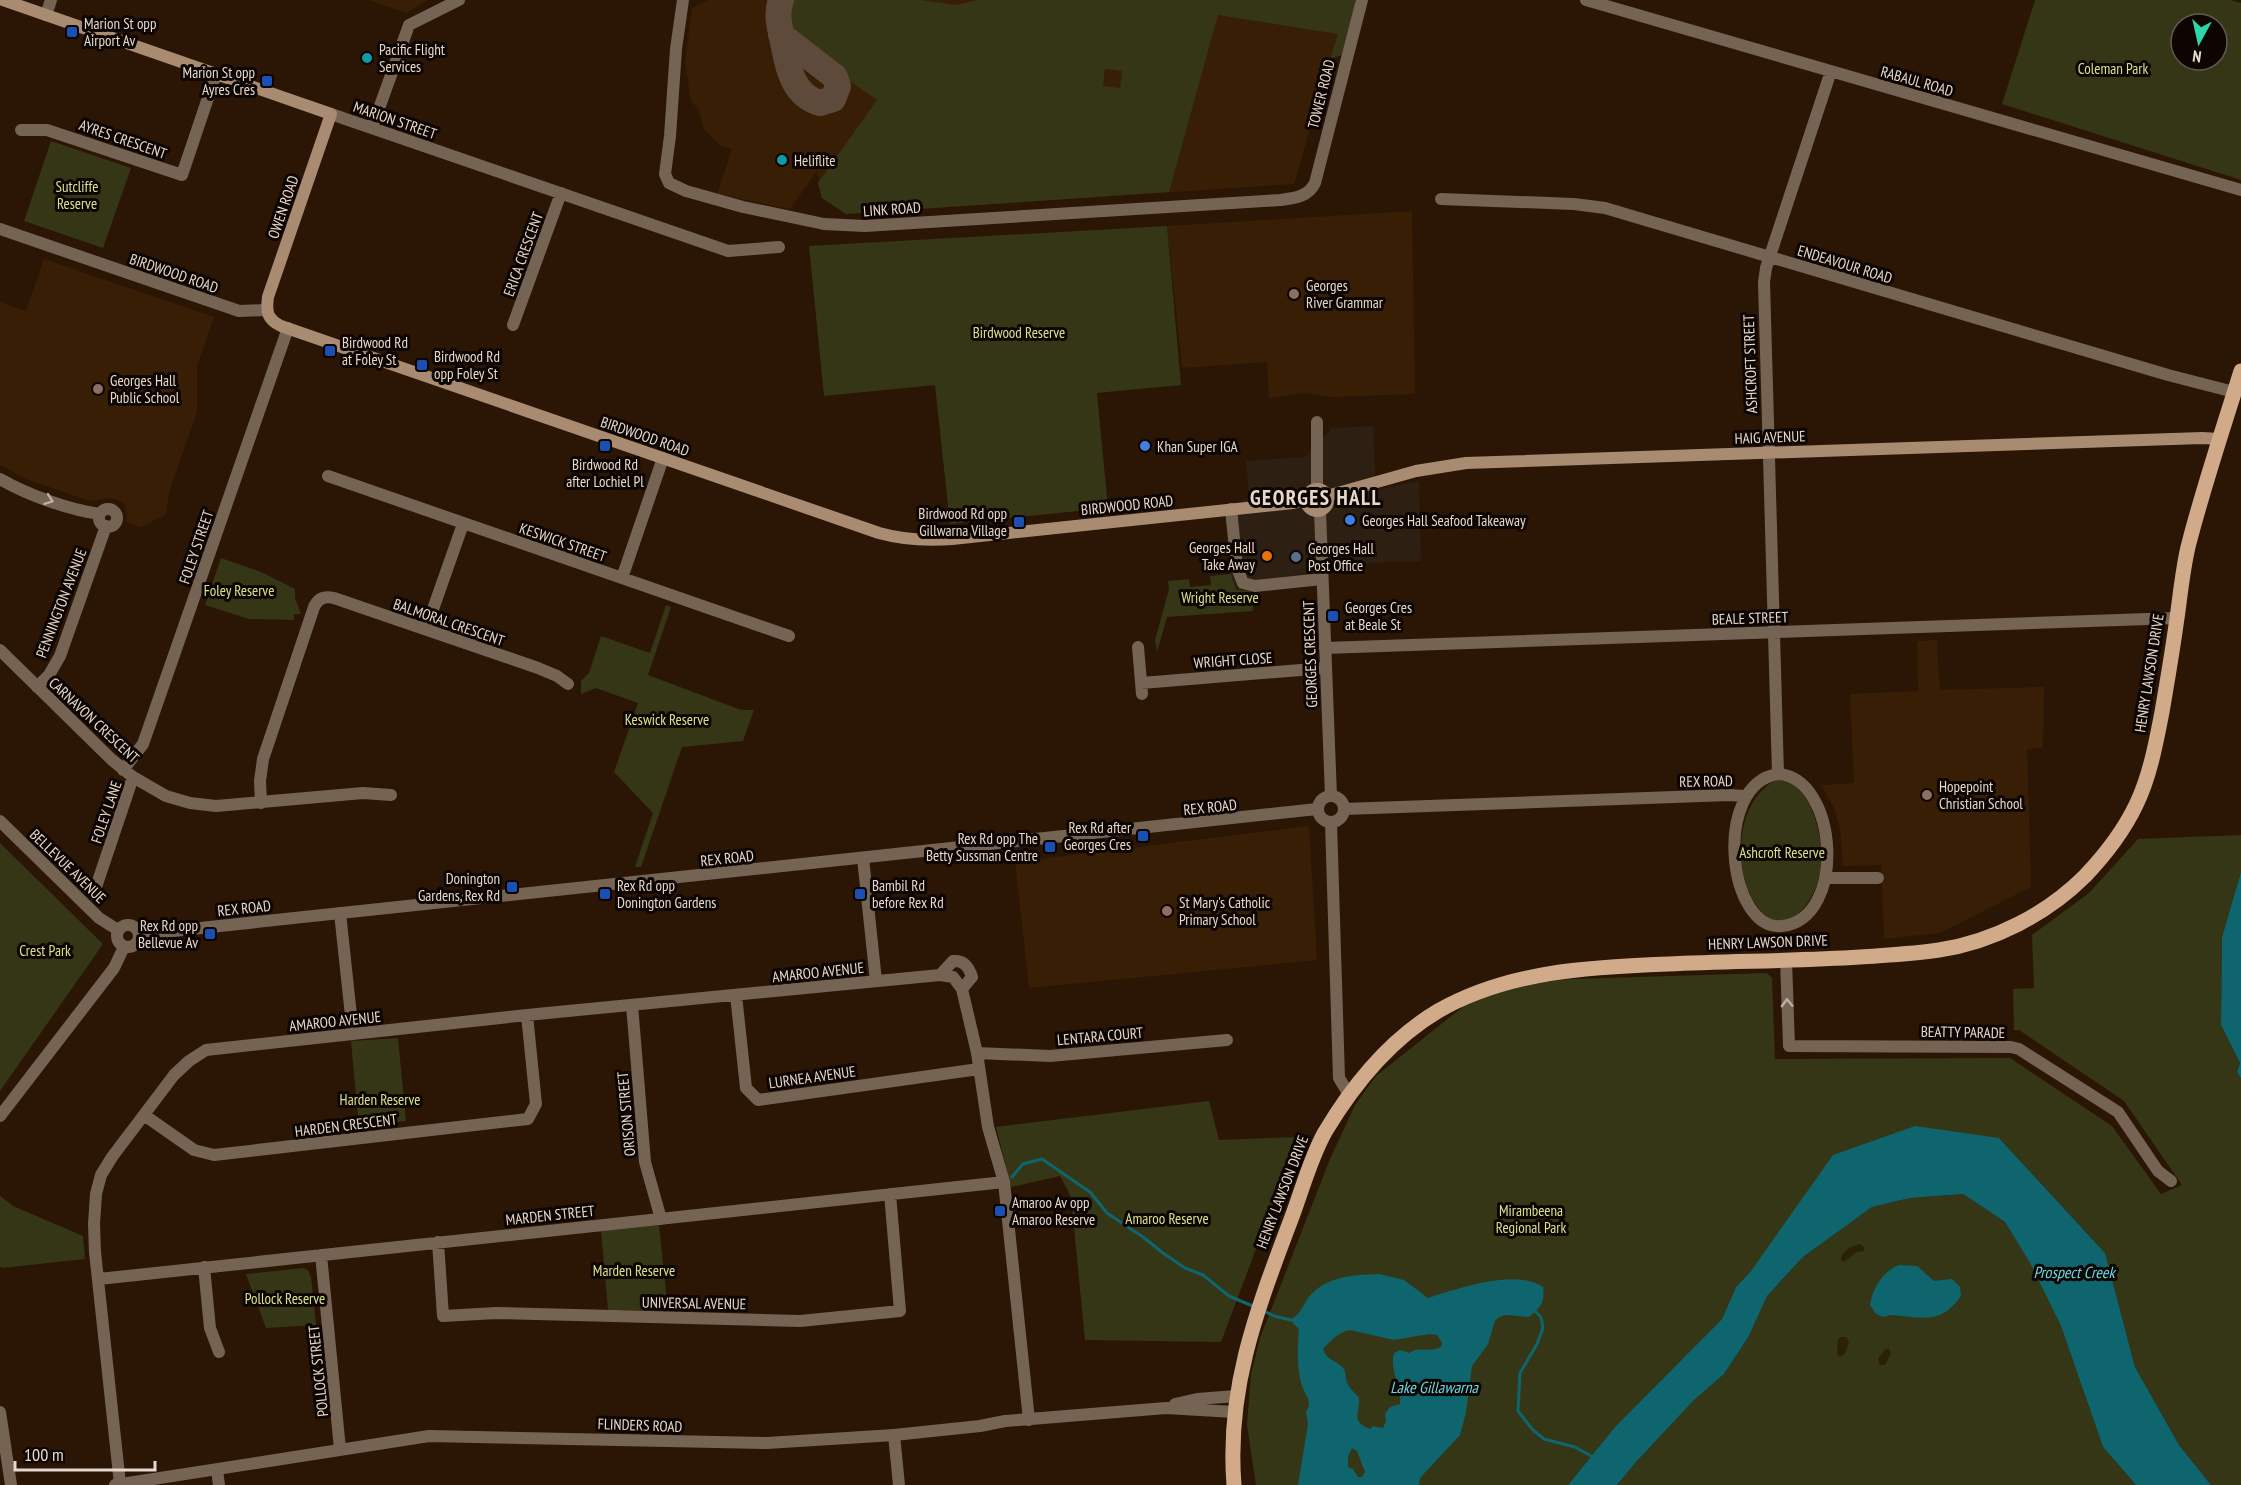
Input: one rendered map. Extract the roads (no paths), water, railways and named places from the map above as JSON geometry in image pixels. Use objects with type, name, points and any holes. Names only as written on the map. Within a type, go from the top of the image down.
[{"type":"main road","name":"MARION STREET","points":[[3,0],[331,114]]},
{"type":"main road","name":"OWEN ROAD","points":[[266,310],[270,290],[331,114]]},
{"type":"main road","name":"BIRDWOOD ROAD","points":[[266,310],[271,320],[288,328],[879,533],[917,541],[1293,503],[1306,499]]},
{"type":"main road","name":"HENRY LAWSON DRIVE","points":[[1234,1485],[1232,1438],[1243,1362],[1258,1308],[1323,1135],[1350,1096],[1380,1059],[1418,1024],[1450,1005],[1496,986],[1550,973],[1609,967],[1908,954],[1960,946],[1989,937],[2023,922],[2072,888],[2108,849],[2137,804],[2153,756],[2188,545],[2241,371]]},
{"type":"main road","name":"HAIG AVENUE","points":[[1322,492],[1456,464],[2191,439],[2219,440]]},
{"type":"main road","points":[[1310,490],[1322,492],[1325,506],[1320,511],[1310,510],[1306,499],[1310,490]]},
{"type":"street","points":[[46,15],[51,0]]},
{"type":"street","points":[[372,128],[409,25],[459,0]]},
{"type":"street","name":"LINK ROAD","points":[[683,0],[676,49],[665,174],[669,183],[686,191],[743,207],[824,224],[846,226],[1280,200],[1307,194]]},
{"type":"street","name":"TOWER ROAD","points":[[1307,194],[1315,183],[1362,0]]},
{"type":"street","name":"RABAUL ROAD","points":[[1586,0],[2241,190]]},
{"type":"street","name":"ASHCROFT STREET","points":[[1778,774],[1763,289],[1770,257],[1831,71]]},
{"type":"street","name":"AYRES CRESCENT","points":[[21,130],[47,130],[182,175],[216,74]]},
{"type":"street","name":"MARION STREET","points":[[331,114],[728,251],[779,247]]},
{"type":"street","name":"ERICA CRESCENT","points":[[513,325],[561,193]]},
{"type":"street","name":"ENDEAVOUR ROAD","points":[[1442,199],[1594,206],[2168,375],[2234,392]]},
{"type":"street","name":"BIRDWOOD ROAD","points":[[0,229],[239,311],[266,310]]},
{"type":"street","name":"FOLEY STREET","points":[[128,773],[146,735],[288,328]]},
{"type":"street","points":[[1317,422],[1322,492]]},
{"type":"street","points":[[622,578],[663,458]]},
{"type":"street","name":"KESWICK STREET","points":[[328,476],[789,636]]},
{"type":"street","name":"PENNINGTON AVENUE","points":[[0,479],[18,489],[103,520],[60,656],[49,675],[37,687]]},
{"type":"street","points":[[1231,509],[1237,568],[1243,583],[1255,586],[1322,579]]},
{"type":"street","name":"GEORGES CRESCENT","points":[[1320,511],[1331,796]]},
{"type":"street","points":[[426,629],[463,524]]},
{"type":"street","name":"BALMORAL CRESCENT","points":[[261,803],[260,782],[263,759],[314,607],[314,597],[334,598],[426,629],[538,668],[568,684]]},
{"type":"street","name":"BEALE STREET","points":[[1325,648],[2177,618]]},
{"type":"street","name":"WRIGHT CLOSE","points":[[1138,646],[1142,688],[1325,668]]},
{"type":"street","name":"CARNAVON CRESCENT","points":[[0,650],[128,773],[154,791],[190,803],[216,806],[363,793],[391,795]]},
{"type":"street","name":"FOLEY LANE","points":[[95,890],[128,773]]},
{"type":"street","points":[[1778,774],[1793,777],[1813,798],[1825,832],[1826,878],[1815,904],[1802,918],[1788,925],[1776,926],[1760,918],[1746,901],[1735,864],[1734,833],[1745,796],[1761,779],[1778,774]]},
{"type":"street","points":[[1331,796],[1341,802],[1344,809],[1340,818],[1331,822],[1323,820],[1317,809],[1322,800],[1331,796]]},
{"type":"street","name":"REX ROAD","points":[[1344,809],[1745,796]]},
{"type":"street","name":"REX ROAD","points":[[139,933],[340,914],[1317,809]]},
{"type":"street","name":"BELLEVUE AVENUE","points":[[0,821],[99,918],[118,930]]},
{"type":"street","points":[[1331,822],[1339,1077],[1350,1096]]},
{"type":"street","points":[[863,858],[876,981]]},
{"type":"street","points":[[1826,878],[1878,878]]},
{"type":"street","points":[[340,914],[353,1034]]},
{"type":"street","points":[[124,925],[132,925],[139,933],[139,940],[134,946],[124,947],[117,940],[118,930],[124,925]]},
{"type":"street","points":[[0,1116],[114,968],[124,947]]},
{"type":"street","name":"AMAROO AVENUE","points":[[117,1485],[94,1224],[96,1194],[102,1175],[112,1157],[174,1075],[206,1050],[527,1015],[940,975],[953,961],[959,960],[969,966],[972,977],[962,989],[976,1053],[988,1127],[1004,1182],[1029,1420]]},
{"type":"street","name":"BEATTY PARADE","points":[[1786,960],[1789,1046],[2012,1047],[2019,1049],[2118,1112],[2158,1171],[2171,1180]]},
{"type":"street","points":[[940,975],[953,977],[962,989]]},
{"type":"street","name":"LURNEA AVENUE","points":[[736,995],[746,1088],[758,1100],[979,1069]]},
{"type":"street","name":"ORISON STREET","points":[[632,1005],[645,1162],[661,1219]]},
{"type":"street","name":"HARDEN CRESCENT","points":[[144,1115],[194,1150],[214,1155],[528,1119],[536,1104],[527,1015]]},
{"type":"street","name":"LENTARA COURT","points":[[976,1053],[1050,1056],[1227,1040]]},
{"type":"street","name":"MARDEN STREET","points":[[99,1279],[1004,1182]]},
{"type":"street","name":"UNIVERSAL AVENUE","points":[[438,1242],[443,1316],[496,1313],[800,1321],[900,1311],[890,1194]]},
{"type":"street","name":"POLLOCK STREET","points":[[321,1254],[340,1449]]},
{"type":"street","points":[[204,1267],[210,1328],[219,1352]]},
{"type":"street","name":"FLINDERS ROAD","points":[[1166,1408],[1178,1402],[1237,1396]]},
{"type":"street","name":"FLINDERS ROAD","points":[[117,1485],[429,1436],[767,1443],[894,1435],[1166,1408],[1234,1412]]},
{"type":"street","points":[[0,1412],[11,1485]]},
{"type":"street","points":[[894,1435],[899,1485]]},
{"type":"street","points":[[217,1470],[219,1485]]},
{"type":"water","points":[[2241,872],[2241,1078],[2237,1072],[2240,1063],[2221,1025],[2222,937]]},
{"type":"water","name":"Prospect Creek","points":[[1915,1126],[1999,1138],[2105,1253],[2135,1367],[2179,1445],[2211,1485],[2136,1485],[2103,1447],[2061,1326],[2030,1263],[2005,1222],[1963,1194],[1910,1198],[1872,1207],[1803,1257],[1767,1296],[1749,1336],[1724,1374],[1694,1400],[1617,1485],[1568,1485],[1615,1427],[1722,1319],[1736,1287],[1751,1271],[1833,1155]]},
{"type":"water","points":[[1900,1265],[1917,1266],[1934,1281],[1952,1279],[1960,1287],[1961,1296],[1945,1312],[1929,1318],[1890,1315],[1884,1317],[1876,1314],[1870,1305],[1876,1286],[1884,1275]]},
{"type":"water","name":"Lake Gillawarna","points":[[1379,1274],[1404,1280],[1428,1298],[1486,1282],[1518,1279],[1543,1287],[1543,1300],[1529,1317],[1506,1315],[1495,1321],[1488,1344],[1472,1366],[1466,1412],[1460,1435],[1420,1478],[1419,1485],[1298,1485],[1308,1424],[1306,1412],[1309,1406],[1299,1375],[1299,1329],[1290,1320],[1299,1313],[1308,1298],[1323,1285],[1349,1276]],"holes":[[[1350,1330],[1394,1340],[1429,1334],[1437,1335],[1442,1343],[1437,1349],[1417,1350],[1409,1353],[1400,1350],[1394,1353],[1393,1366],[1400,1404],[1390,1407],[1385,1414],[1386,1421],[1383,1428],[1373,1426],[1370,1429],[1360,1423],[1357,1417],[1359,1398],[1348,1384],[1343,1368],[1326,1355],[1323,1349],[1339,1335]],[[1352,1448],[1357,1451],[1365,1472],[1362,1477],[1358,1477],[1353,1469],[1348,1467],[1348,1456]]]},
{"type":"waterway","points":[[1012,1177],[1023,1164],[1042,1159],[1090,1192],[1107,1213],[1163,1253],[1185,1268],[1203,1275],[1229,1296],[1255,1307]]},
{"type":"waterway","points":[[1534,1310],[1541,1317],[1543,1328],[1537,1344],[1520,1373],[1518,1411],[1532,1429],[1544,1439],[1575,1447],[1593,1457]]},
{"type":"waterway","points":[[1264,1311],[1291,1320]]},
{"type":"place","name":"Marion St opp Airport Av","points":[[72,32]]},
{"type":"place","name":"Pacific Flight Services","points":[[367,58]]},
{"type":"place","name":"Marion St opp Ayres Cres","points":[[267,81]]},
{"type":"place","name":"Heliflite","points":[[782,160]]},
{"type":"place","name":"Georges River Grammar","points":[[1294,294]]},
{"type":"place","name":"Birdwood Rd at Foley St","points":[[330,351]]},
{"type":"place","name":"Birdwood Rd opp Foley St","points":[[422,365]]},
{"type":"place","name":"Georges Hall Public School","points":[[98,389]]},
{"type":"place","name":"Birdwood Rd after Lochiel Pl","points":[[605,446]]},
{"type":"place","name":"Khan Super IGA","points":[[1145,446]]},
{"type":"place","name":"Georges Hall Seafood Takeaway","points":[[1350,520]]},
{"type":"place","name":"Birdwood Rd opp Gillwarna Village","points":[[1019,522]]},
{"type":"place","name":"Georges Hall Take Away","points":[[1267,556]]},
{"type":"place","name":"Georges Hall Post Office","points":[[1296,557]]},
{"type":"place","name":"Georges Cres at Beale St","points":[[1333,616]]},
{"type":"place","name":"Hopepoint Christian School","points":[[1927,795]]},
{"type":"place","name":"Rex Rd after Georges Cres","points":[[1143,836]]},
{"type":"place","name":"Rex Rd opp The Betty Sussman Centre","points":[[1050,847]]},
{"type":"place","name":"Donington Gardens, Rex Rd","points":[[512,887]]},
{"type":"place","name":"Rex Rd opp Donington Gardens","points":[[605,894]]},
{"type":"place","name":"Bambil Rd before Rex Rd","points":[[860,894]]},
{"type":"place","name":"St Mary's Catholic Primary School","points":[[1167,911]]},
{"type":"place","name":"Rex Rd opp Bellevue Av","points":[[210,934]]},
{"type":"place","name":"Amaroo Av opp Amaroo Reserve","points":[[1000,1211]]},
{"type":"district","name":"GEORGES HALL","points":[[1316,497]]},
{"type":"park label","name":"Coleman Park","points":[[2113,68]]},
{"type":"park label","name":"Sutcliffe Reserve","points":[[77,194]]},
{"type":"park label","name":"Birdwood Reserve","points":[[1019,332]]},
{"type":"park label","name":"Foley Reserve","points":[[239,590]]},
{"type":"park label","name":"Wright Reserve","points":[[1220,597]]},
{"type":"park label","name":"Keswick Reserve","points":[[667,719]]},
{"type":"park label","name":"Ashcroft Reserve","points":[[1782,852]]},
{"type":"park label","name":"Crest Park","points":[[45,950]]},
{"type":"park label","name":"Harden Reserve","points":[[380,1099]]},
{"type":"park label","name":"Amaroo Reserve","points":[[1167,1218]]},
{"type":"park label","name":"Mirambeena Regional Park","points":[[1531,1218]]},
{"type":"park label","name":"Marden Reserve","points":[[634,1270]]},
{"type":"park label","name":"Pollock Reserve","points":[[285,1298]]}]
